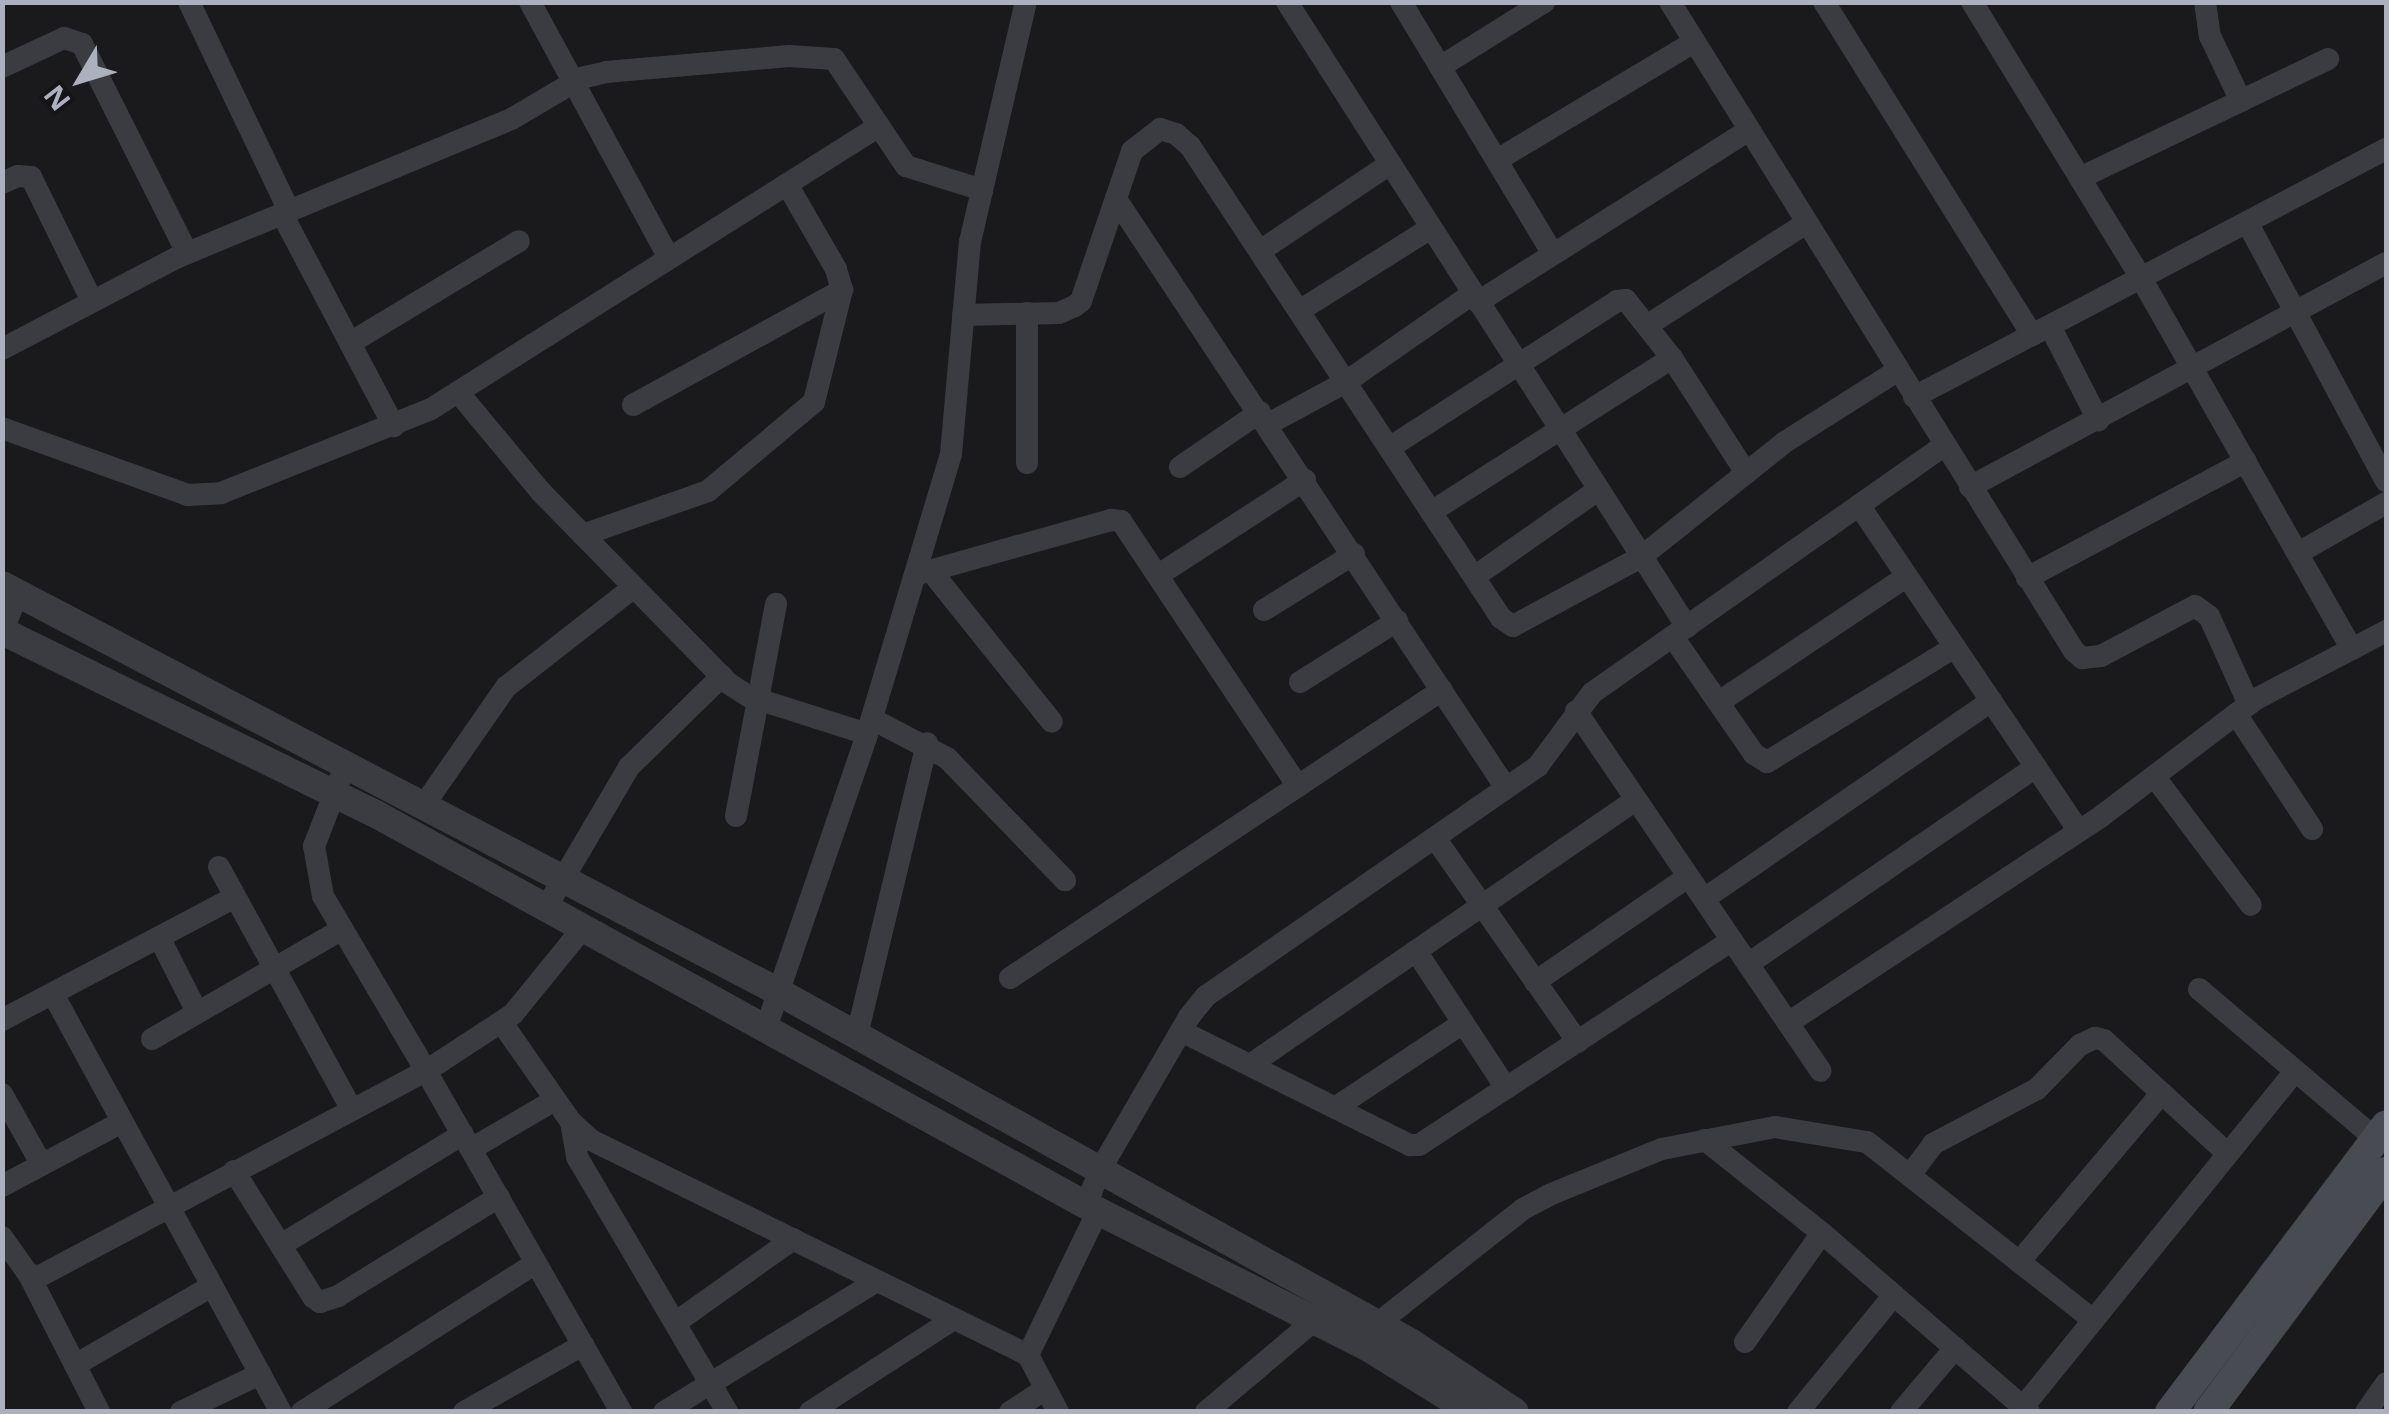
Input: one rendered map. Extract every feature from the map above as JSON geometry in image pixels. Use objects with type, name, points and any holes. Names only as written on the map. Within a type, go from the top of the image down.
[{"type":"main road","points":[[2170,1412],[2381,1132]]},
{"type":"main road","points":[[2208,1412],[2386,1172]]},
{"type":"street","points":[[189,2],[285,212],[394,426]]},
{"type":"street","points":[[530,2],[669,258]]},
{"type":"street","points":[[765,1031],[923,573],[951,454],[970,242],[1026,2]]},
{"type":"street","points":[[1287,2],[1641,557],[1718,702],[1759,759],[1775,761],[1955,647]]},
{"type":"street","points":[[1401,2],[1554,254]]},
{"type":"street","points":[[1440,66],[1544,2]]},
{"type":"street","points":[[1670,2],[1944,446],[2082,658],[2100,656],[2187,608],[2202,609],[2243,709],[2312,829]]},
{"type":"street","points":[[1824,2],[2098,420]]},
{"type":"street","points":[[1972,2],[2142,278],[2352,649]]},
{"type":"street","points":[[2205,2],[2210,36],[2241,101]]},
{"type":"street","points":[[2,67],[64,38],[82,44],[187,253]]},
{"type":"street","points":[[1497,160],[1694,42]]},
{"type":"street","points":[[2,349],[187,253],[514,118],[573,83],[606,72],[823,56],[843,66],[906,166],[982,190]]},
{"type":"street","points":[[2082,177],[2328,59]]},
{"type":"street","points":[[2,428],[204,497],[394,426],[458,392],[878,126]]},
{"type":"street","points":[[963,315],[1059,312],[1081,300],[1132,152],[1140,141],[1160,130],[1176,134],[1190,146],[1501,618],[1521,626],[1641,557],[1785,442],[1897,370]]},
{"type":"street","points":[[1180,467],[1264,418],[1346,382],[1749,130]]},
{"type":"street","points":[[1914,397],[2386,149]]},
{"type":"street","points":[[1260,252],[1390,164]]},
{"type":"street","points":[[2,182],[18,176],[32,177],[92,299]]},
{"type":"street","points":[[583,535],[708,491],[806,412],[819,392],[842,290],[836,269],[786,184]]},
{"type":"street","points":[[1116,200],[1506,788]]},
{"type":"street","points":[[2246,222],[2386,481]]},
{"type":"street","points":[[1648,325],[1806,223]]},
{"type":"street","points":[[1300,312],[1430,228]]},
{"type":"street","points":[[350,343],[518,242]]},
{"type":"street","points":[[1970,487],[2194,370],[2386,262]]},
{"type":"street","points":[[633,405],[842,290]]},
{"type":"street","points":[[1389,448],[1618,301],[1634,305],[1746,473]]},
{"type":"street","points":[[1027,314],[1027,463]]},
{"type":"street","points":[[1430,512],[1672,358]]},
{"type":"street","points":[[458,392],[583,535],[738,690],[761,700],[926,743],[948,758],[1065,880]]},
{"type":"street","points":[[1028,1355],[1092,1208],[1100,1170],[1181,1031],[1206,996],[1506,788],[1545,758],[1592,693],[1944,446]]},
{"type":"street","points":[[2027,578],[2246,461]]},
{"type":"street","points":[[1160,574],[1305,480]]},
{"type":"street","points":[[1474,577],[1598,490]]},
{"type":"street","points":[[2298,553],[2386,503]]},
{"type":"street","points":[[1860,506],[2079,831]]},
{"type":"street","points":[[923,573],[1111,520],[1130,529],[1298,786]]},
{"type":"street","points":[[1264,610],[1354,554]]},
{"type":"street","points":[[923,573],[1052,722]]},
{"type":"street","points":[[1718,702],[1907,576]]},
{"type":"street","points":[[424,805],[506,688],[634,587]]},
{"type":"street","points":[[10,589],[777,991],[1376,1324],[1494,1409],[1092,1208],[335,794],[3,632],[10,589]]},
{"type":"street","points":[[736,816],[761,700],[776,604]]},
{"type":"street","points":[[1300,682],[1397,621]]},
{"type":"street","points":[[1788,1023],[2079,831],[2243,709],[2386,631]]},
{"type":"street","points":[[546,908],[560,877],[629,766],[722,676]]},
{"type":"street","points":[[1010,978],[1442,690]]},
{"type":"street","points":[[1704,900],[1991,701]]},
{"type":"street","points":[[1576,711],[1820,1071]]},
{"type":"street","points":[[857,1036],[926,743]]},
{"type":"street","points":[[346,764],[318,835],[314,860],[323,896],[621,1412]]},
{"type":"street","points":[[1748,964],[2036,767]]},
{"type":"street","points":[[2154,776],[2251,906]]},
{"type":"street","points":[[1250,1066],[1636,800]]},
{"type":"street","points":[[1435,838],[1578,1042]]},
{"type":"street","points":[[219,867],[352,1110]]},
{"type":"street","points":[[1535,982],[1688,877]]},
{"type":"street","points":[[2,1020],[235,897]]},
{"type":"street","points":[[29,1275],[40,1276],[426,1071],[502,1023],[582,928]]},
{"type":"street","points":[[152,1039],[272,966],[341,930]]},
{"type":"street","points":[[160,939],[198,1012]]},
{"type":"street","points":[[1181,1031],[1410,1145],[1419,1145],[1732,940]]},
{"type":"street","points":[[1416,952],[1506,1088]]},
{"type":"street","points":[[2200,990],[2294,1072],[2381,1132]]},
{"type":"street","points":[[52,994],[280,1412]]},
{"type":"street","points":[[502,1023],[571,1122],[590,1140],[1028,1355],[1058,1412]]},
{"type":"street","points":[[1335,1108],[1463,1023]]},
{"type":"street","points":[[1910,1175],[1932,1144],[2037,1089],[2080,1045],[2095,1038],[2104,1040],[2227,1152]]},
{"type":"street","points":[[1705,1140],[1822,1233],[2024,1410],[2294,1072]]},
{"type":"street","points":[[2019,1262],[2162,1093]]},
{"type":"street","points":[[2,1094],[42,1165]]},
{"type":"street","points":[[280,1245],[467,1142],[555,1100]]},
{"type":"street","points":[[2,1186],[122,1122]]},
{"type":"street","points":[[571,1122],[577,1156],[727,1412]]},
{"type":"street","points":[[1376,1324],[1523,1209],[1548,1194],[1662,1149],[1775,1127],[1860,1139],[2093,1320]]},
{"type":"street","points":[[234,1171],[313,1297],[329,1300],[499,1197]]},
{"type":"street","points":[[1745,1342],[1822,1233]]},
{"type":"street","points":[[2,1237],[29,1275],[98,1412]]},
{"type":"street","points":[[675,1323],[794,1239]]},
{"type":"street","points":[[302,1412],[536,1263]]},
{"type":"street","points":[[664,1412],[877,1281]]},
{"type":"street","points":[[75,1365],[212,1286]]},
{"type":"street","points":[[1798,1412],[1894,1296]]},
{"type":"street","points":[[815,1410],[954,1319]]},
{"type":"street","points":[[1214,1409],[1314,1320]]},
{"type":"street","points":[[464,1412],[583,1345]]},
{"type":"street","points":[[1901,1412],[1955,1348]]},
{"type":"street","points":[[181,1412],[260,1374]]},
{"type":"street","points":[[2366,1412],[2385,1388]]},
{"type":"street","points":[[1010,1412],[1044,1390]]}]
